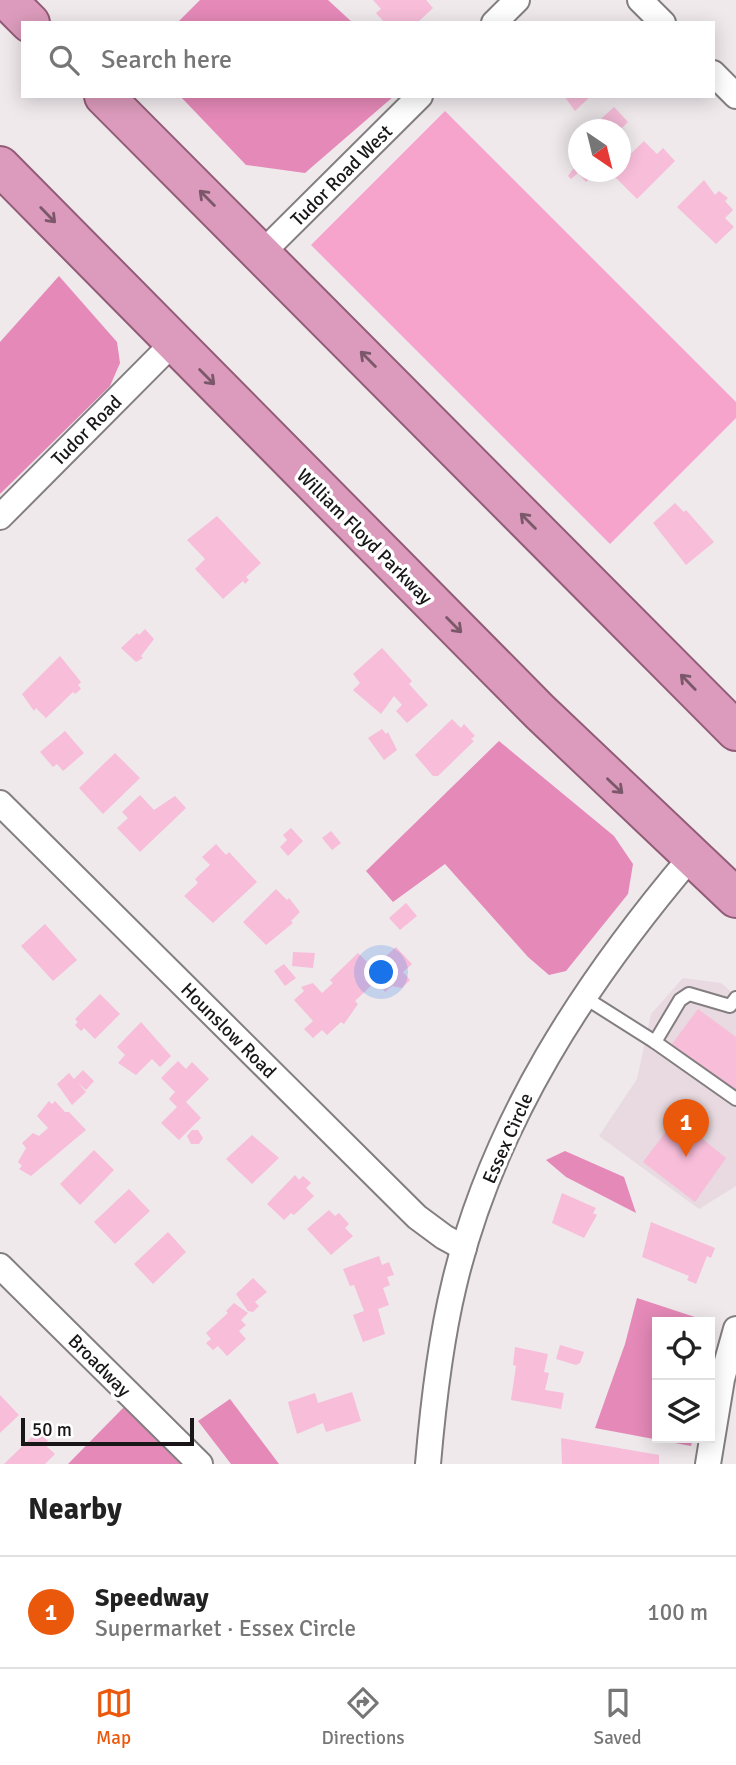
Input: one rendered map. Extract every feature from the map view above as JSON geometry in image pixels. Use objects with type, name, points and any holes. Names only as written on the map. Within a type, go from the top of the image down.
[{"type":"highway","points":[[8,0],[28,21]]},
{"type":"highway","points":[[0,25],[21,42]]},
{"type":"highway","points":[[106,98],[736,731]]},
{"type":"highway","name":"William Floyd Parkway","points":[[0,166],[540,712],[736,898]]},
{"type":"street","points":[[496,21],[517,0]]},
{"type":"street","points":[[640,0],[661,21]]},
{"type":"street","points":[[715,75],[736,96]]},
{"type":"street","name":"Tudor Road West","points":[[262,253],[418,98]]},
{"type":"street","name":"Tudor Road","points":[[0,517],[173,343]]},
{"type":"street","name":"Hounslow Road","points":[[0,803],[417,1217],[464,1248]]},
{"type":"street","name":"Essex Circle","points":[[428,1464],[446,1323],[464,1248],[485,1187],[524,1098],[584,997],[691,857]]},
{"type":"street","name":"Broadway","points":[[0,1266],[200,1464]]},
{"type":"street","points":[[708,1464],[722,1379],[736,1329]]},
{"type":"lane","points":[[655,1042],[680,1000],[690,994],[730,1006],[736,998]]},
{"type":"lane","points":[[584,997],[655,1042],[736,1099]]},
{"type":"shaded area","points":[[200,0],[328,0],[351,21],[179,21]]},
{"type":"shaded area","points":[[182,98],[392,98],[305,173],[246,165]]},
{"type":"shaded area","points":[[445,111],[736,402],[736,418],[610,544],[311,245]]},
{"type":"shaded area","points":[[59,276],[117,342],[120,363],[110,386],[0,494],[0,342]]},
{"type":"shaded area","points":[[499,741],[614,836],[633,864],[628,894],[566,971],[549,975],[528,957],[445,864],[393,902],[366,871]]},
{"type":"shaded area","points":[[683,978],[721,983],[736,996],[736,1186],[699,1209],[599,1136],[637,1079],[651,1014]]},
{"type":"shaded area","points":[[565,1151],[624,1177],[636,1213],[566,1177],[546,1160]]},
{"type":"shaded area","points":[[637,1298],[695,1317],[652,1317],[652,1439],[595,1428],[625,1344]]},
{"type":"shaded area","points":[[230,1399],[279,1464],[231,1464],[198,1421]]},
{"type":"shaded area","points":[[125,1406],[181,1464],[68,1464]]},
{"type":"building","points":[[373,0],[426,0],[433,8],[419,21],[383,21],[376,13],[381,9]]},
{"type":"building","points":[[565,98],[589,98],[575,111]]},
{"type":"building","points":[[614,107],[625,119],[601,119]]},
{"type":"building","points":[[644,141],[657,154],[663,148],[675,161],[637,199],[620,182],[631,182],[631,153]]},
{"type":"building","points":[[704,180],[715,195],[719,191],[728,198],[725,201],[733,210],[725,218],[734,227],[716,244],[677,207]]},
{"type":"building","points":[[675,503],[684,512],[686,510],[714,542],[686,565],[653,523]]},
{"type":"building","points":[[217,516],[261,563],[246,577],[249,580],[245,584],[243,581],[223,599],[195,569],[205,559],[187,540]]},
{"type":"building","points":[[145,629],[154,639],[141,656],[143,658],[136,662],[121,648]]},
{"type":"building","points":[[382,648],[412,681],[409,684],[428,705],[407,723],[396,711],[402,705],[394,696],[381,714],[353,690],[360,683],[353,674]]},
{"type":"building","points":[[60,656],[81,682],[78,685],[81,689],[75,694],[73,692],[46,718],[36,708],[34,711],[22,694]]},
{"type":"building","points":[[452,719],[461,728],[464,724],[475,736],[471,739],[474,741],[438,776],[433,776],[415,755]]},
{"type":"building","points":[[382,729],[386,734],[388,732],[397,750],[384,760],[368,738]]},
{"type":"building","points":[[65,731],[84,753],[63,771],[57,764],[53,767],[40,752]]},
{"type":"building","points":[[115,753],[140,778],[103,814],[79,788]]},
{"type":"building","points":[[140,795],[154,810],[175,796],[186,808],[140,852],[117,828],[128,818],[122,812]]},
{"type":"building","points":[[291,828],[303,841],[288,856],[280,847],[287,840],[283,835]]},
{"type":"building","points":[[331,831],[341,843],[332,850],[322,838]]},
{"type":"building","points":[[216,844],[226,855],[229,852],[257,882],[213,923],[184,896],[198,883],[195,879],[210,865],[202,857]]},
{"type":"building","points":[[276,889],[287,900],[289,898],[300,912],[291,921],[293,923],[266,945],[243,922]]},
{"type":"building","points":[[406,903],[417,916],[400,930],[389,918]]},
{"type":"building","points":[[45,924],[77,960],[53,981],[21,946]]},
{"type":"building","points":[[396,947],[412,964],[403,972],[410,980],[402,988],[392,986],[385,992],[377,980],[355,1001],[358,1004],[344,1024],[341,1022],[327,1035],[322,1030],[313,1038],[304,1029],[313,1021],[294,1000],[304,991],[301,987],[313,983],[322,993],[333,983],[330,980],[358,953],[373,968]]},
{"type":"building","points":[[293,952],[315,953],[313,968],[292,966]]},
{"type":"building","points":[[284,964],[296,978],[285,986],[274,971]]},
{"type":"building","points":[[100,994],[120,1014],[95,1039],[84,1028],[81,1031],[75,1025],[78,1022],[75,1019]]},
{"type":"building","points":[[698,1009],[736,1037],[736,1092],[672,1044]]},
{"type":"building","points":[[141,1022],[171,1056],[160,1067],[152,1059],[136,1075],[118,1063],[125,1055],[117,1047]]},
{"type":"building","points":[[178,1061],[186,1069],[192,1062],[209,1079],[186,1102],[201,1118],[179,1140],[161,1123],[177,1107],[169,1099],[175,1092],[161,1078]]},
{"type":"building","points":[[83,1070],[94,1081],[86,1090],[78,1083],[86,1092],[72,1105],[57,1084],[69,1073],[74,1079]]},
{"type":"building","points":[[49,1101],[52,1104],[55,1101],[86,1130],[31,1176],[19,1169],[22,1166],[18,1162],[26,1148],[22,1143],[33,1133],[39,1136],[48,1128],[37,1116]]},
{"type":"building","points":[[674,1121],[688,1127],[726,1158],[695,1202],[643,1162]]},
{"type":"building","points":[[192,1130],[198,1130],[203,1138],[199,1144],[191,1144],[187,1136]]},
{"type":"building","points":[[252,1135],[279,1158],[252,1184],[226,1159]]},
{"type":"building","points":[[94,1150],[114,1170],[80,1205],[60,1184]]},
{"type":"building","points":[[295,1175],[299,1180],[303,1176],[311,1183],[306,1188],[314,1196],[294,1215],[291,1213],[284,1220],[267,1204]]},
{"type":"building","points":[[129,1189],[150,1211],[115,1244],[94,1222]]},
{"type":"building","points":[[562,1193],[596,1208],[593,1213],[597,1215],[584,1238],[552,1223]]},
{"type":"building","points":[[329,1210],[335,1216],[339,1213],[349,1224],[345,1228],[353,1236],[331,1255],[307,1229]]},
{"type":"building","points":[[651,1222],[715,1248],[711,1258],[707,1256],[696,1284],[687,1280],[689,1276],[642,1257]]},
{"type":"building","points":[[168,1232],[186,1252],[153,1284],[134,1264]]},
{"type":"building","points":[[379,1256],[382,1265],[389,1262],[394,1275],[387,1277],[390,1285],[383,1288],[389,1305],[378,1309],[385,1334],[363,1342],[353,1315],[364,1311],[354,1285],[350,1286],[343,1269]]},
{"type":"building","points":[[253,1278],[267,1292],[255,1302],[259,1306],[253,1312],[248,1311],[236,1294]]},
{"type":"building","points":[[234,1303],[248,1313],[241,1320],[246,1325],[239,1331],[246,1339],[227,1356],[218,1346],[213,1350],[206,1343],[211,1339],[206,1333],[228,1313],[226,1311]]},
{"type":"building","points":[[560,1345],[584,1352],[580,1363],[576,1365],[556,1359]]},
{"type":"building","points":[[515,1347],[548,1354],[544,1372],[549,1373],[545,1390],[564,1393],[561,1409],[511,1400],[516,1366],[513,1365]]},
{"type":"building","points":[[352,1392],[361,1421],[326,1432],[323,1423],[297,1434],[288,1402],[315,1393],[318,1403]]},
{"type":"building","points":[[0,1395],[19,1415],[0,1433]]},
{"type":"building","points":[[38,1431],[48,1441],[44,1444],[55,1454],[45,1464],[4,1464]]},
{"type":"building","points":[[561,1438],[659,1455],[659,1464],[562,1464]]},
{"type":"place","name":"Speedway","points":[[686,1157]]}]
